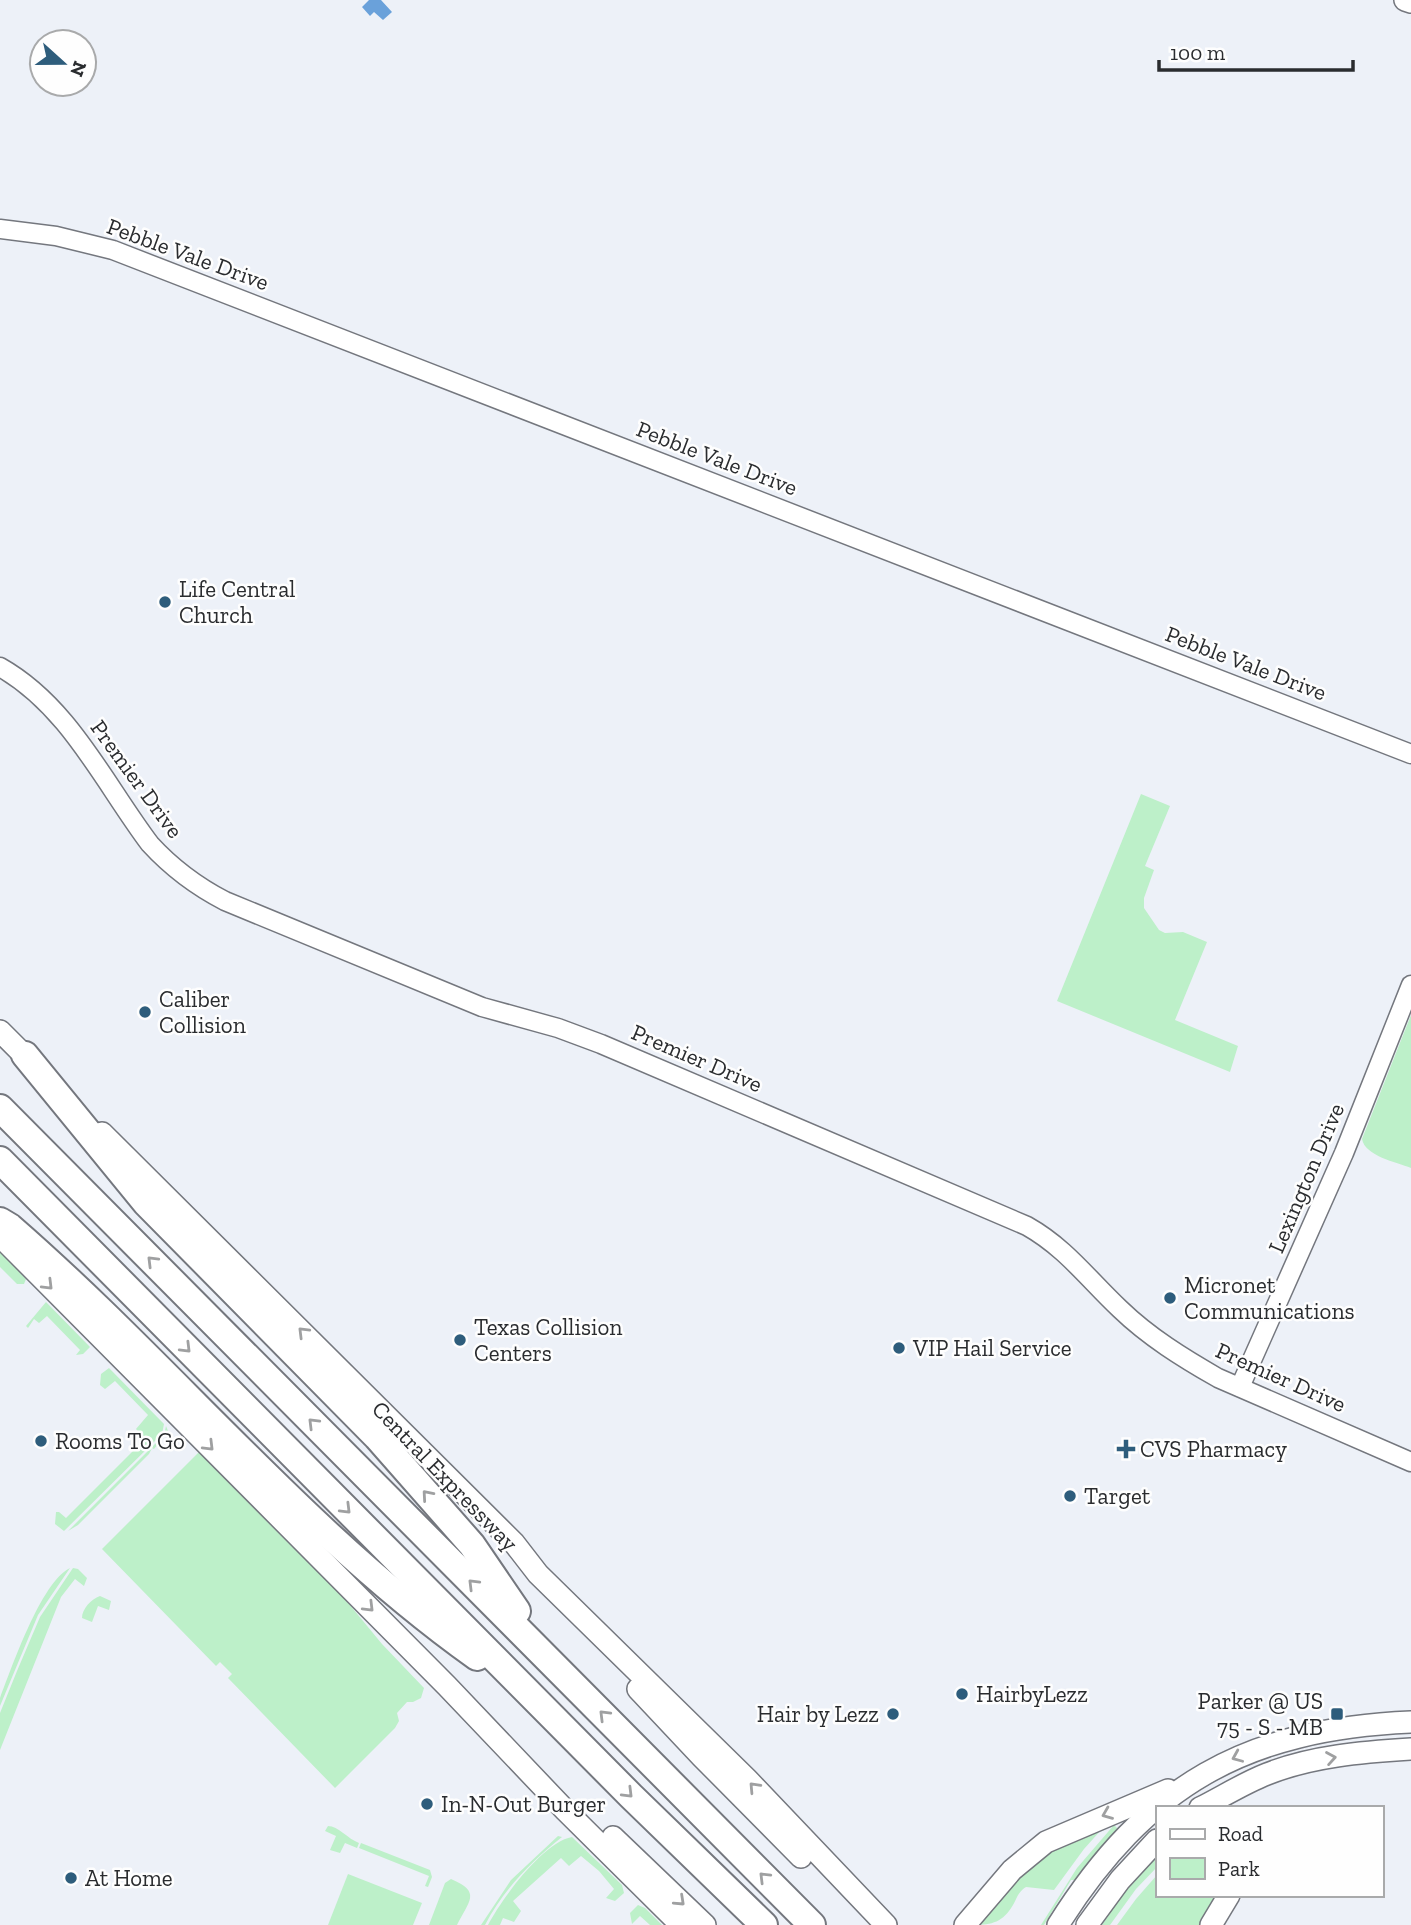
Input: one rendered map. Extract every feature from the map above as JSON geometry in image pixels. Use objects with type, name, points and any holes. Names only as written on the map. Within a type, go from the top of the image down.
[{"type":"highway","points":[[24,1055],[146,1203],[376,1437],[472,1545],[556,1667]]},
{"type":"highway","points":[[0,1108],[813,1925]]},
{"type":"highway","points":[[0,1160],[764,1925]]},
{"type":"highway","points":[[0,1221],[87,1296],[265,1474],[387,1587],[448,1637],[538,1701]]},
{"type":"main road","points":[[1405,0],[1411,2]]},
{"type":"main road","name":"Central Expressway","points":[[0,1031],[505,1534],[538,1574],[729,1760],[886,1925]]},
{"type":"main road","points":[[0,1236],[681,1925]]},
{"type":"main road","points":[[538,1574],[664,1717],[869,1925]]},
{"type":"main road","points":[[433,1672],[452,1677],[705,1925]]},
{"type":"main road","points":[[965,1925],[1012,1870],[1046,1842],[1193,1779],[1262,1746],[1337,1728],[1405,1722],[1405,1750],[1336,1756],[1301,1763],[1268,1774],[1220,1802]]},
{"type":"main road","points":[[1157,1806],[1193,1779]]},
{"type":"main road","points":[[1058,1925],[1105,1859],[1156,1807]]},
{"type":"main road","points":[[1087,1925],[1119,1880],[1156,1841]]},
{"type":"main road","points":[[1210,1925],[1228,1897]]},
{"type":"street","name":"Pebble Vale Drive","points":[[0,229],[56,236],[113,250],[1411,754]]},
{"type":"street","name":"Premier Drive","points":[[0,667],[37,692],[57,713],[150,844],[168,863],[225,901],[482,1007],[558,1028],[601,1044],[1027,1226],[1061,1248],[1141,1329],[1195,1365],[1240,1388],[1411,1462]]},
{"type":"street","name":"Lexington Drive","points":[[1240,1388],[1344,1153],[1411,985]]},
{"type":"green space","points":[[1141,794],[1170,806],[1145,866],[1154,870],[1144,898],[1144,908],[1159,930],[1165,933],[1183,932],[1207,942],[1175,1020],[1238,1046],[1230,1072],[1057,1001]]},
{"type":"green space","points":[[1411,1015],[1411,1168],[1375,1154],[1364,1145],[1362,1139]]},
{"type":"green space","points":[[0,1251],[26,1279],[24,1284],[17,1284],[0,1267]]},
{"type":"green space","points":[[46,1302],[90,1347],[83,1354],[76,1355],[80,1350],[47,1316],[39,1323],[34,1319],[28,1328],[26,1326]]},
{"type":"green space","points":[[109,1368],[164,1424],[162,1434],[64,1531],[55,1524],[56,1512],[66,1518],[145,1439],[136,1429],[148,1415],[115,1381],[105,1389],[100,1385],[101,1374]]},
{"type":"green space","points":[[166,1426],[168,1431],[154,1449],[152,1448],[78,1525],[68,1531],[164,1435]]},
{"type":"green space","points":[[199,1452],[335,1587],[382,1644],[424,1688],[421,1698],[407,1702],[397,1713],[399,1721],[395,1728],[335,1788],[228,1678],[232,1674],[220,1662],[216,1666],[102,1549]]},
{"type":"green space","points":[[70,1568],[38,1615],[0,1706],[0,1698],[38,1607],[59,1576]]},
{"type":"green space","points":[[73,1568],[87,1578],[84,1586],[75,1579],[61,1597],[0,1750],[0,1713],[40,1617]]},
{"type":"green space","points":[[100,1596],[111,1601],[109,1610],[98,1606],[92,1622],[82,1618],[88,1605]]},
{"type":"green space","points":[[1111,1819],[1084,1849],[1054,1890],[1026,1887],[1001,1919],[974,1925],[1028,1862]]},
{"type":"green space","points":[[1114,1825],[1118,1829],[1074,1880],[1071,1880],[1044,1925],[1041,1925],[1077,1868]]},
{"type":"green space","points":[[328,1826],[359,1843],[357,1848],[345,1843],[340,1853],[330,1850],[336,1836],[325,1831]]},
{"type":"green space","points":[[558,1836],[562,1837],[519,1877],[485,1925],[481,1925],[511,1880]]},
{"type":"green space","points":[[572,1837],[622,1885],[624,1893],[615,1901],[606,1898],[614,1889],[599,1871],[581,1856],[569,1866],[561,1858],[513,1901],[521,1911],[514,1922],[503,1918],[500,1925],[488,1925],[513,1887],[536,1860],[548,1849]]},
{"type":"green space","points":[[361,1843],[430,1870],[432,1877],[428,1887],[425,1886],[429,1876],[359,1848]]},
{"type":"green space","points":[[1156,1858],[1156,1868],[1136,1889],[1110,1925],[1102,1925],[1123,1894]]},
{"type":"green space","points":[[348,1874],[422,1903],[413,1925],[328,1925]]},
{"type":"green space","points":[[1156,1876],[1156,1897],[1218,1897],[1199,1925],[1117,1925]]},
{"type":"green space","points":[[451,1879],[467,1888],[470,1893],[469,1903],[457,1925],[429,1925],[445,1883]]},
{"type":"green space","points":[[638,1905],[645,1908],[662,1925],[650,1925],[640,1916],[632,1924],[630,1913]]},
{"type":"water","points":[[369,0],[381,0],[392,12],[383,20],[374,12],[370,16],[362,7]]},
{"type":"place","name":"Life Central Church","points":[[165,602]]},
{"type":"place","name":"Caliber Collision","points":[[145,1012]]},
{"type":"place","name":"Micronet Communications","points":[[1170,1298]]},
{"type":"place","name":"Texas Collision Centers","points":[[460,1340]]},
{"type":"place","name":"VIP Hail Service","points":[[899,1348]]},
{"type":"place","name":"Rooms To Go","points":[[41,1441]]},
{"type":"place","name":"CVS Pharmacy","points":[[1126,1449]]},
{"type":"place","name":"Target","points":[[1070,1496]]},
{"type":"place","name":"HairbyLezz","points":[[962,1694]]},
{"type":"place","name":"Hair by Lezz","points":[[893,1714]]},
{"type":"place","name":"Parker @ US 75 - S - MB","points":[[1337,1714]]},
{"type":"place","name":"In-N-Out Burger","points":[[427,1804]]},
{"type":"place","name":"At Home","points":[[71,1878]]}]
